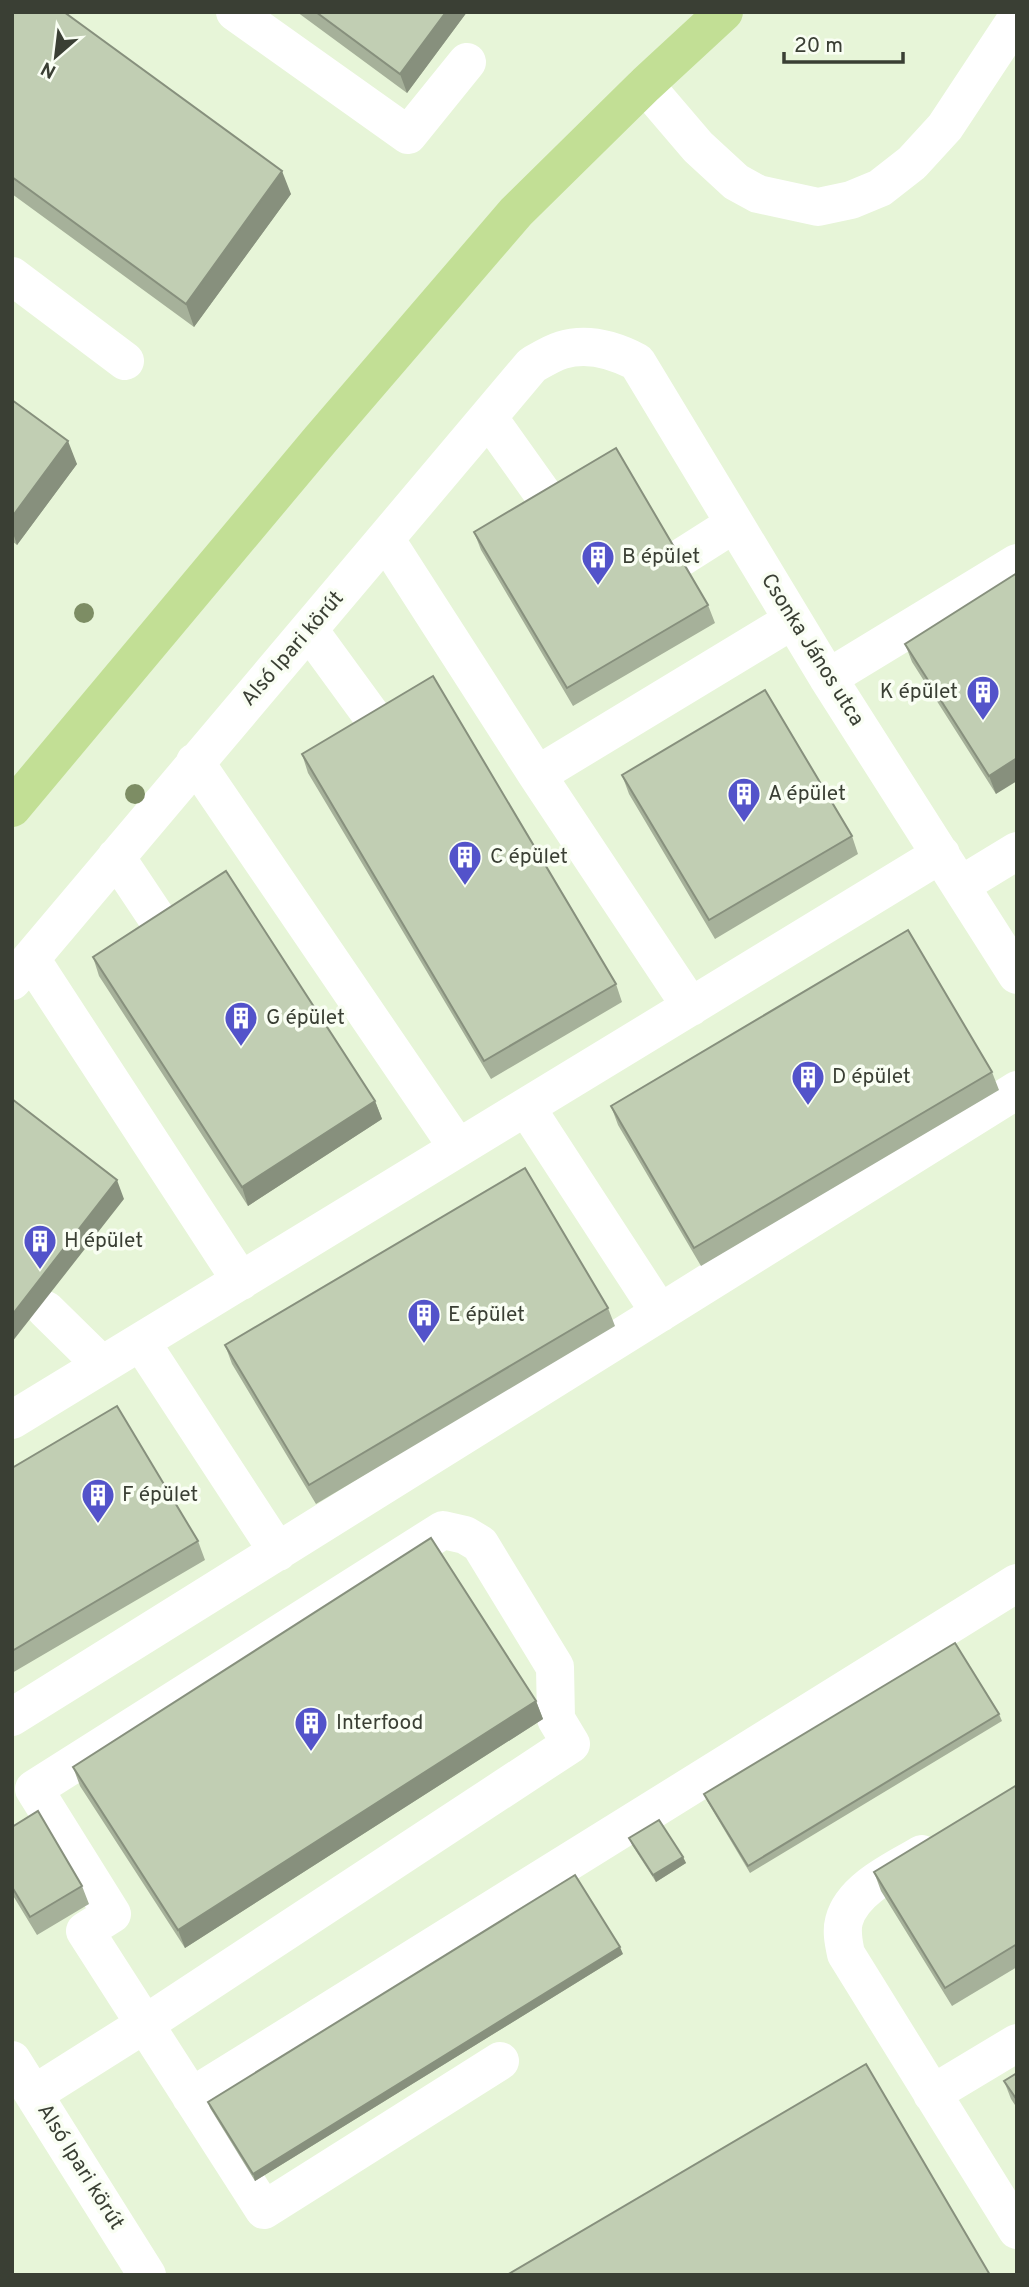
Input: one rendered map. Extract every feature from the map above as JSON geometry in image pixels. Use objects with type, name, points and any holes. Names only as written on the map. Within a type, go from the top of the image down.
[{"type":"main road","points":[[12,808],[320,440],[516,212],[645,85],[724,12]]},
{"type":"street","points":[[235,12],[408,135],[467,62]]},
{"type":"street","points":[[645,85],[698,147],[736,181],[758,194],[818,207],[851,200],[880,188],[912,163],[945,127],[1017,18]]},
{"type":"street","points":[[12,276],[125,360]]},
{"type":"street","name":"Alsó Ipari körút","points":[[22,970],[532,365],[562,350],[593,347]]},
{"type":"street","name":"Csonka János utca","points":[[593,347],[617,351],[637,362],[828,678],[1017,975]]},
{"type":"street","points":[[488,417],[545,497]]},
{"type":"street","points":[[682,557],[734,524]]},
{"type":"street","points":[[386,540],[691,1007]]},
{"type":"street","points":[[828,678],[1017,563]]},
{"type":"street","points":[[537,775],[793,620]]},
{"type":"street","points":[[309,630],[371,715]]},
{"type":"street","points":[[195,762],[458,1148]]},
{"type":"street","points":[[12,1420],[691,1007],[951,869],[1017,851]]},
{"type":"street","points":[[116,857],[162,926]]},
{"type":"street","points":[[22,970],[241,1281]]},
{"type":"street","points":[[12,1717],[1017,1090]]},
{"type":"street","points":[[526,1107],[660,1313]]},
{"type":"street","points":[[46,1310],[102,1365]]},
{"type":"street","points":[[141,1342],[278,1552]]},
{"type":"street","points":[[34,2094],[145,2024],[572,1744],[556,1719],[555,1667],[480,1544],[465,1535],[443,1530],[34,1789],[112,1914],[85,1931],[145,2024],[191,2097],[264,2210],[500,2061]]},
{"type":"street","points":[[191,2097],[1017,1583]]},
{"type":"street","points":[[949,1838],[869,1885],[844,1921],[846,1954],[1017,2231]]},
{"type":"street","points":[[932,2094],[1017,2043]]},
{"type":"street","name":"Alsó Ipari körút","points":[[12,2060],[147,2275]]},
{"type":"building","points":[[12,12],[64,12],[282,171],[186,304],[12,177]]},
{"type":"building","points":[[316,12],[446,12],[400,74]]},
{"type":"building","points":[[12,400],[68,441],[12,517]]},
{"type":"building","name":"B épület","points":[[616,448],[708,605],[567,688],[474,532]]},
{"type":"building","name":"K épület","points":[[1017,573],[1017,758],[989,776],[905,644]]},
{"type":"building","name":"C épület","points":[[433,676],[616,984],[484,1061],[302,754]]},
{"type":"building","name":"A épület","points":[[765,690],[852,836],[709,920],[622,775]]},
{"type":"building","name":"G épület","points":[[226,871],[375,1101],[242,1187],[93,957]]},
{"type":"building","name":"D épület","points":[[908,930],[992,1072],[694,1248],[611,1106]]},
{"type":"building","name":"H épület","points":[[12,1099],[117,1180],[12,1315]]},
{"type":"building","name":"E épület","points":[[525,1168],[608,1308],[309,1485],[225,1345]]},
{"type":"building","name":"F épület","points":[[117,1406],[198,1541],[12,1651],[12,1468]]},
{"type":"building","name":"Interfood","points":[[431,1538],[536,1701],[178,1930],[73,1767]]},
{"type":"building","points":[[955,1643],[999,1714],[748,1866],[704,1794]]},
{"type":"building","points":[[1017,1785],[1017,1944],[945,1988],[874,1872]]},
{"type":"building","points":[[38,1811],[82,1886],[30,1917],[12,1887],[12,1827]]},
{"type":"building","points":[[659,1820],[683,1857],[653,1875],[629,1838]]},
{"type":"building","points":[[575,1875],[620,1947],[253,2174],[208,2102]]},
{"type":"building","points":[[866,2064],[990,2275],[507,2275]]},
{"type":"building","points":[[1017,2073],[1017,2100],[1004,2081]]},
{"type":"place","name":"B épület","points":[[598,587]]},
{"type":"place","name":"K épület","points":[[983,722]]},
{"type":"place","name":"A épület","points":[[744,824]]},
{"type":"place","name":"C épület","points":[[465,887]]},
{"type":"place","name":"G épület","points":[[241,1048]]},
{"type":"place","name":"D épület","points":[[808,1107]]},
{"type":"place","name":"H épület","points":[[40,1271]]},
{"type":"place","name":"E épület","points":[[424,1345]]},
{"type":"place","name":"F épület","points":[[98,1525]]},
{"type":"place","name":"Interfood","points":[[311,1753]]}]
